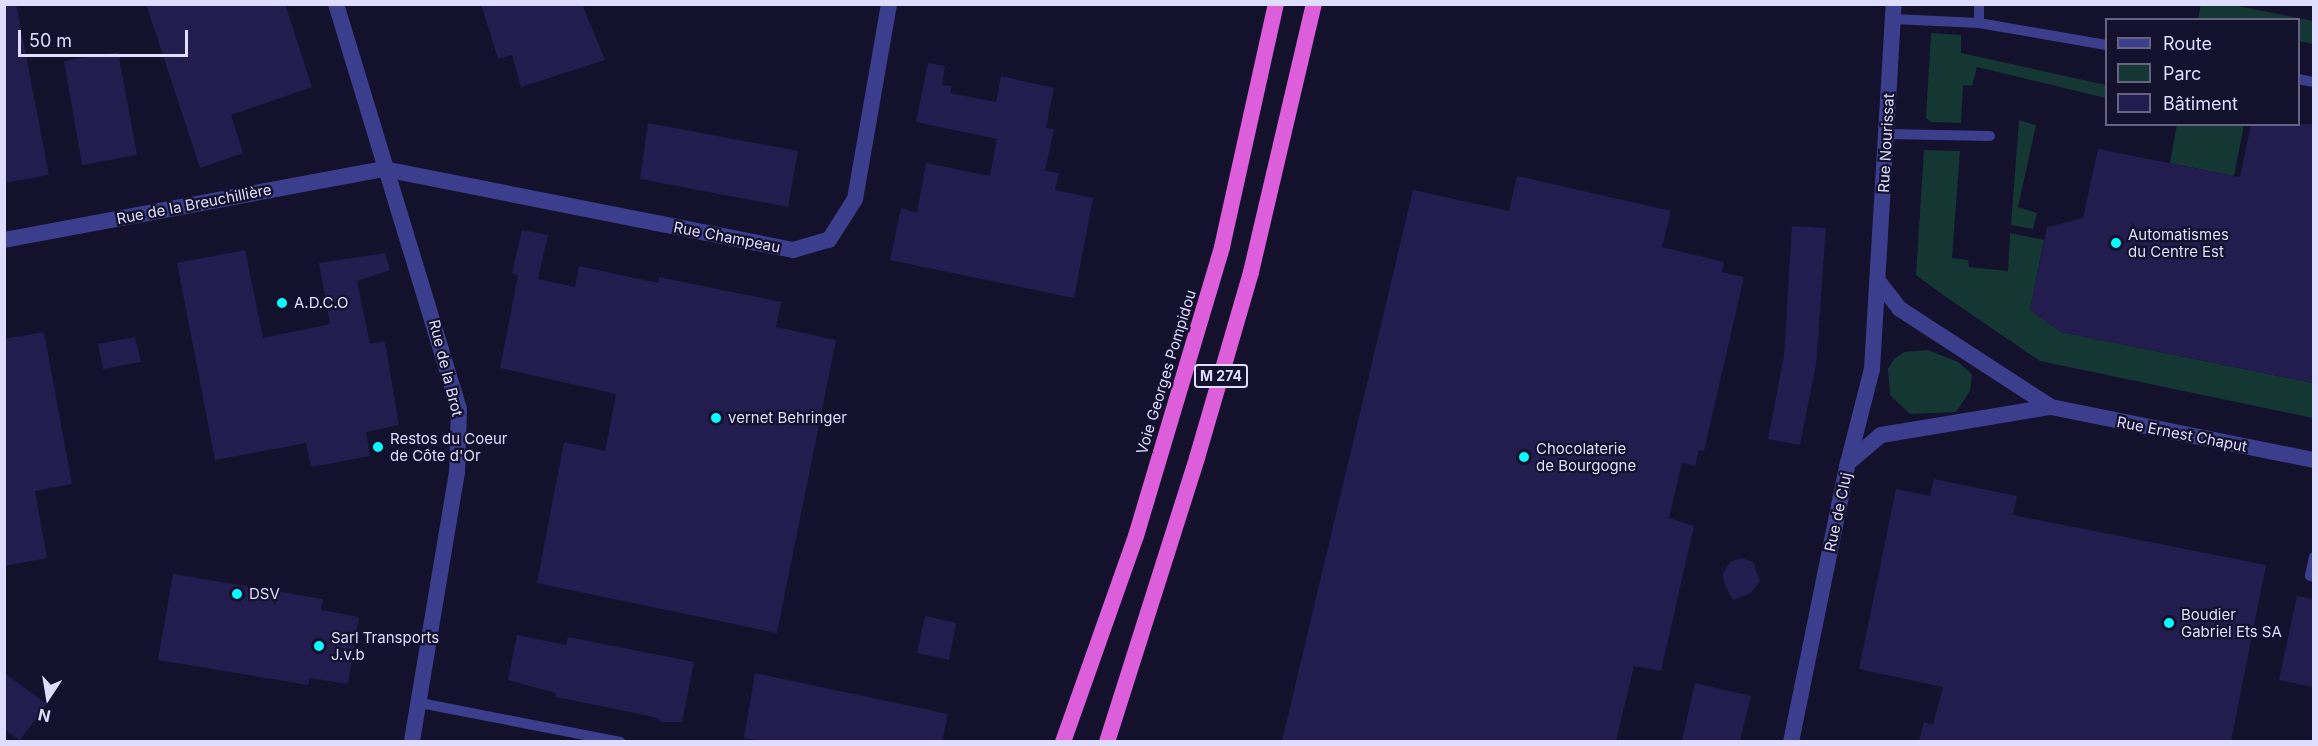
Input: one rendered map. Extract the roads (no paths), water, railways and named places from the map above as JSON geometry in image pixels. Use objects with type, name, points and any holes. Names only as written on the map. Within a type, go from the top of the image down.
[{"type":"highway","name":"Voie Georges Pompidou","points":[[1063,741],[1136,536],[1222,247],[1276,4]]},
{"type":"highway","name":"M 274","points":[[1107,741],[1188,490],[1251,272],[1314,4]]},
{"type":"street","name":"Rue de la Brot","points":[[336,4],[384,169],[410,238],[459,409],[457,472],[412,741]]},
{"type":"street","name":"Rue Champeau","points":[[384,169],[793,250],[828,240],[855,200],[889,4]]},
{"type":"street","name":"Rue Nourissat","points":[[1878,281],[1894,12]]},
{"type":"street","name":"Rue de la Breuchillière","points":[[4,240],[384,169]]},
{"type":"street","name":"Rue Ernest Chaput","points":[[1878,281],[1899,309],[2051,408]]},
{"type":"street","name":"Rue de Cluj","points":[[1791,741],[1848,463],[1872,369],[1878,281]]},
{"type":"street","name":"Rue Ernest Chaput","points":[[1848,463],[1881,435],[2051,408],[2313,460]]},
{"type":"lane","points":[[1979,4],[1979,23]]},
{"type":"lane","points":[[1894,12],[1979,23],[2105,45]]},
{"type":"lane","points":[[1887,134],[1990,136]]},
{"type":"lane","points":[[2313,557],[2310,576],[2313,577]]},
{"type":"lane","points":[[420,704],[620,741]]},
{"type":"place","name":"Automatismes du Centre Est","points":[[2116,243]]},
{"type":"place","name":"A.D.C.O","points":[[282,303]]},
{"type":"place","name":"vernet Behringer","points":[[716,418]]},
{"type":"place","name":"Restos du Coeur de Côte d'Or","points":[[378,447]]},
{"type":"place","name":"Chocolaterie de Bourgogne","points":[[1524,457]]},
{"type":"place","name":"DSV","points":[[237,594]]},
{"type":"place","name":"Boudier Gabriel Ets SA","points":[[2169,623]]},
{"type":"place","name":"Sarl Transports J.v.b","points":[[319,646]]}]
